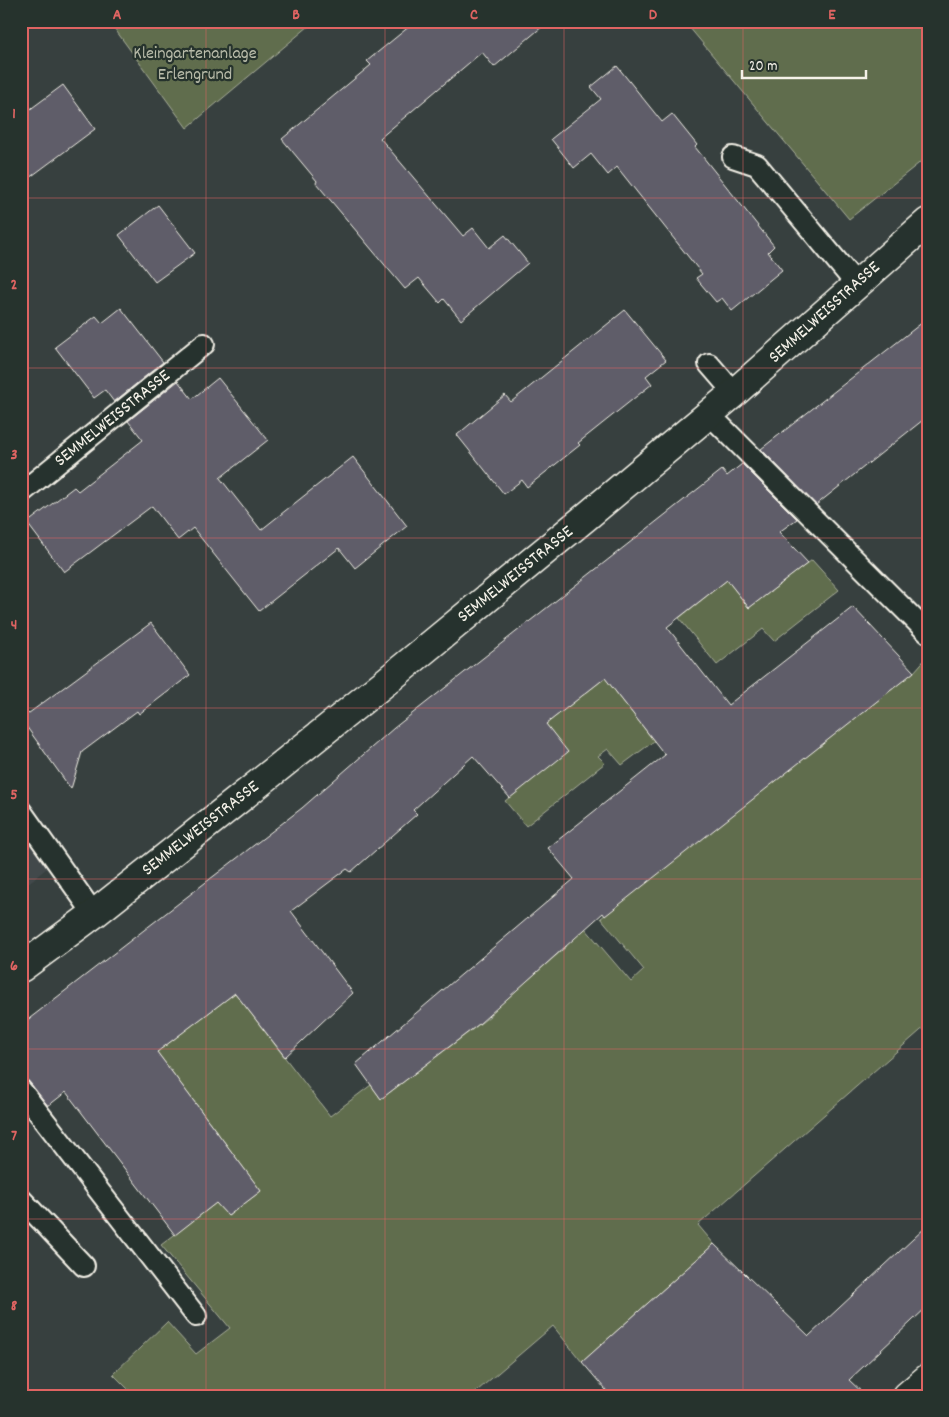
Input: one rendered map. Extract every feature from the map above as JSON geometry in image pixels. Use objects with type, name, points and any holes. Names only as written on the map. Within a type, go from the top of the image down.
[{"type":"street","name":"SEMMELWEISSTRASSE","points":[[21,968],[94,914],[388,680],[734,393],[928,222]]},
{"type":"street","points":[[907,1396],[928,1378]]},
{"type":"lane","points":[[733,156],[757,165],[857,285]]},
{"type":"lane","name":"SEMMELWEISSTRASSE","points":[[21,493],[204,344]]},
{"type":"lane","points":[[709,364],[734,393]]},
{"type":"lane","points":[[709,414],[928,633]]},
{"type":"lane","points":[[21,811],[94,914]]},
{"type":"lane","points":[[21,1090],[196,1316]]},
{"type":"lane","points":[[21,1199],[84,1266]]},
{"type":"shaded area","points":[[21,832],[47,868],[21,889]]},
{"type":"green space","name":"Kleingartenanlage Erlengrund","points":[[109,21],[315,21],[187,128]]},
{"type":"green space","points":[[684,21],[928,21],[928,156],[849,219]]},
{"type":"green space","points":[[812,560],[839,590],[774,641],[763,629],[717,665],[679,618],[727,580],[749,608]]},
{"type":"green space","points":[[928,656],[928,1024],[698,1225],[714,1244],[582,1362],[553,1326],[471,1396],[135,1396],[113,1374],[167,1322],[196,1354],[230,1328],[161,1245],[216,1203],[228,1216],[261,1191],[157,1052],[235,993],[330,1116],[371,1085],[381,1099],[490,1016],[489,1014],[567,946],[537,911],[556,894],[631,982],[644,970],[601,918],[914,672]]},
{"type":"green space","points":[[605,678],[654,741],[622,765],[608,749],[598,756],[605,763],[526,826],[505,801],[567,752],[546,724]]},
{"type":"building","points":[[416,21],[549,21],[494,67],[482,52],[380,138],[463,236],[473,228],[489,248],[505,235],[528,263],[461,320],[444,299],[440,303],[419,278],[405,289],[316,183],[317,181],[282,139],[371,65],[367,61]]},
{"type":"building","points":[[617,66],[662,122],[672,114],[697,145],[695,147],[774,246],[768,252],[782,270],[732,311],[722,298],[716,302],[696,278],[702,274],[617,167],[608,175],[591,154],[574,168],[551,139],[601,99],[591,87]]},
{"type":"building","points":[[63,85],[95,129],[21,184],[21,116]]},
{"type":"building","points":[[158,205],[195,253],[155,282],[119,235]]},
{"type":"building","points":[[121,308],[163,362],[114,402],[105,390],[94,398],[55,347],[96,316],[102,323]]},
{"type":"building","points":[[625,310],[666,360],[646,376],[652,384],[578,443],[580,445],[527,487],[522,480],[504,494],[457,435],[505,395],[511,402]]},
{"type":"building","points":[[928,318],[928,416],[816,505],[761,449]]},
{"type":"building","points":[[218,378],[268,440],[220,478],[261,530],[353,457],[407,526],[355,568],[339,548],[259,611],[193,528],[178,540],[152,506],[64,572],[27,523],[74,487],[78,491],[143,440],[128,421],[178,381],[192,399]]},
{"type":"building","points":[[742,464],[797,519],[779,532],[808,563],[749,608],[727,580],[667,627],[728,705],[853,607],[914,672],[605,916],[603,913],[479,1024],[381,1099],[356,1064],[574,879],[548,848],[665,755],[605,678],[546,724],[568,752],[510,798],[473,756],[413,810],[417,814],[351,872],[347,869],[291,911],[353,993],[285,1057],[235,993],[157,1052],[261,1191],[228,1216],[216,1203],[175,1235],[66,1092],[48,1106],[30,1083],[21,1078],[21,1025],[302,808],[394,728],[722,470],[727,476]]},
{"type":"building","points":[[151,623],[190,675],[139,714],[137,711],[82,752],[71,789],[21,719]]},
{"type":"building","points":[[928,1225],[928,1306],[849,1380],[866,1396],[611,1396],[582,1362],[714,1244],[809,1336]]}]
